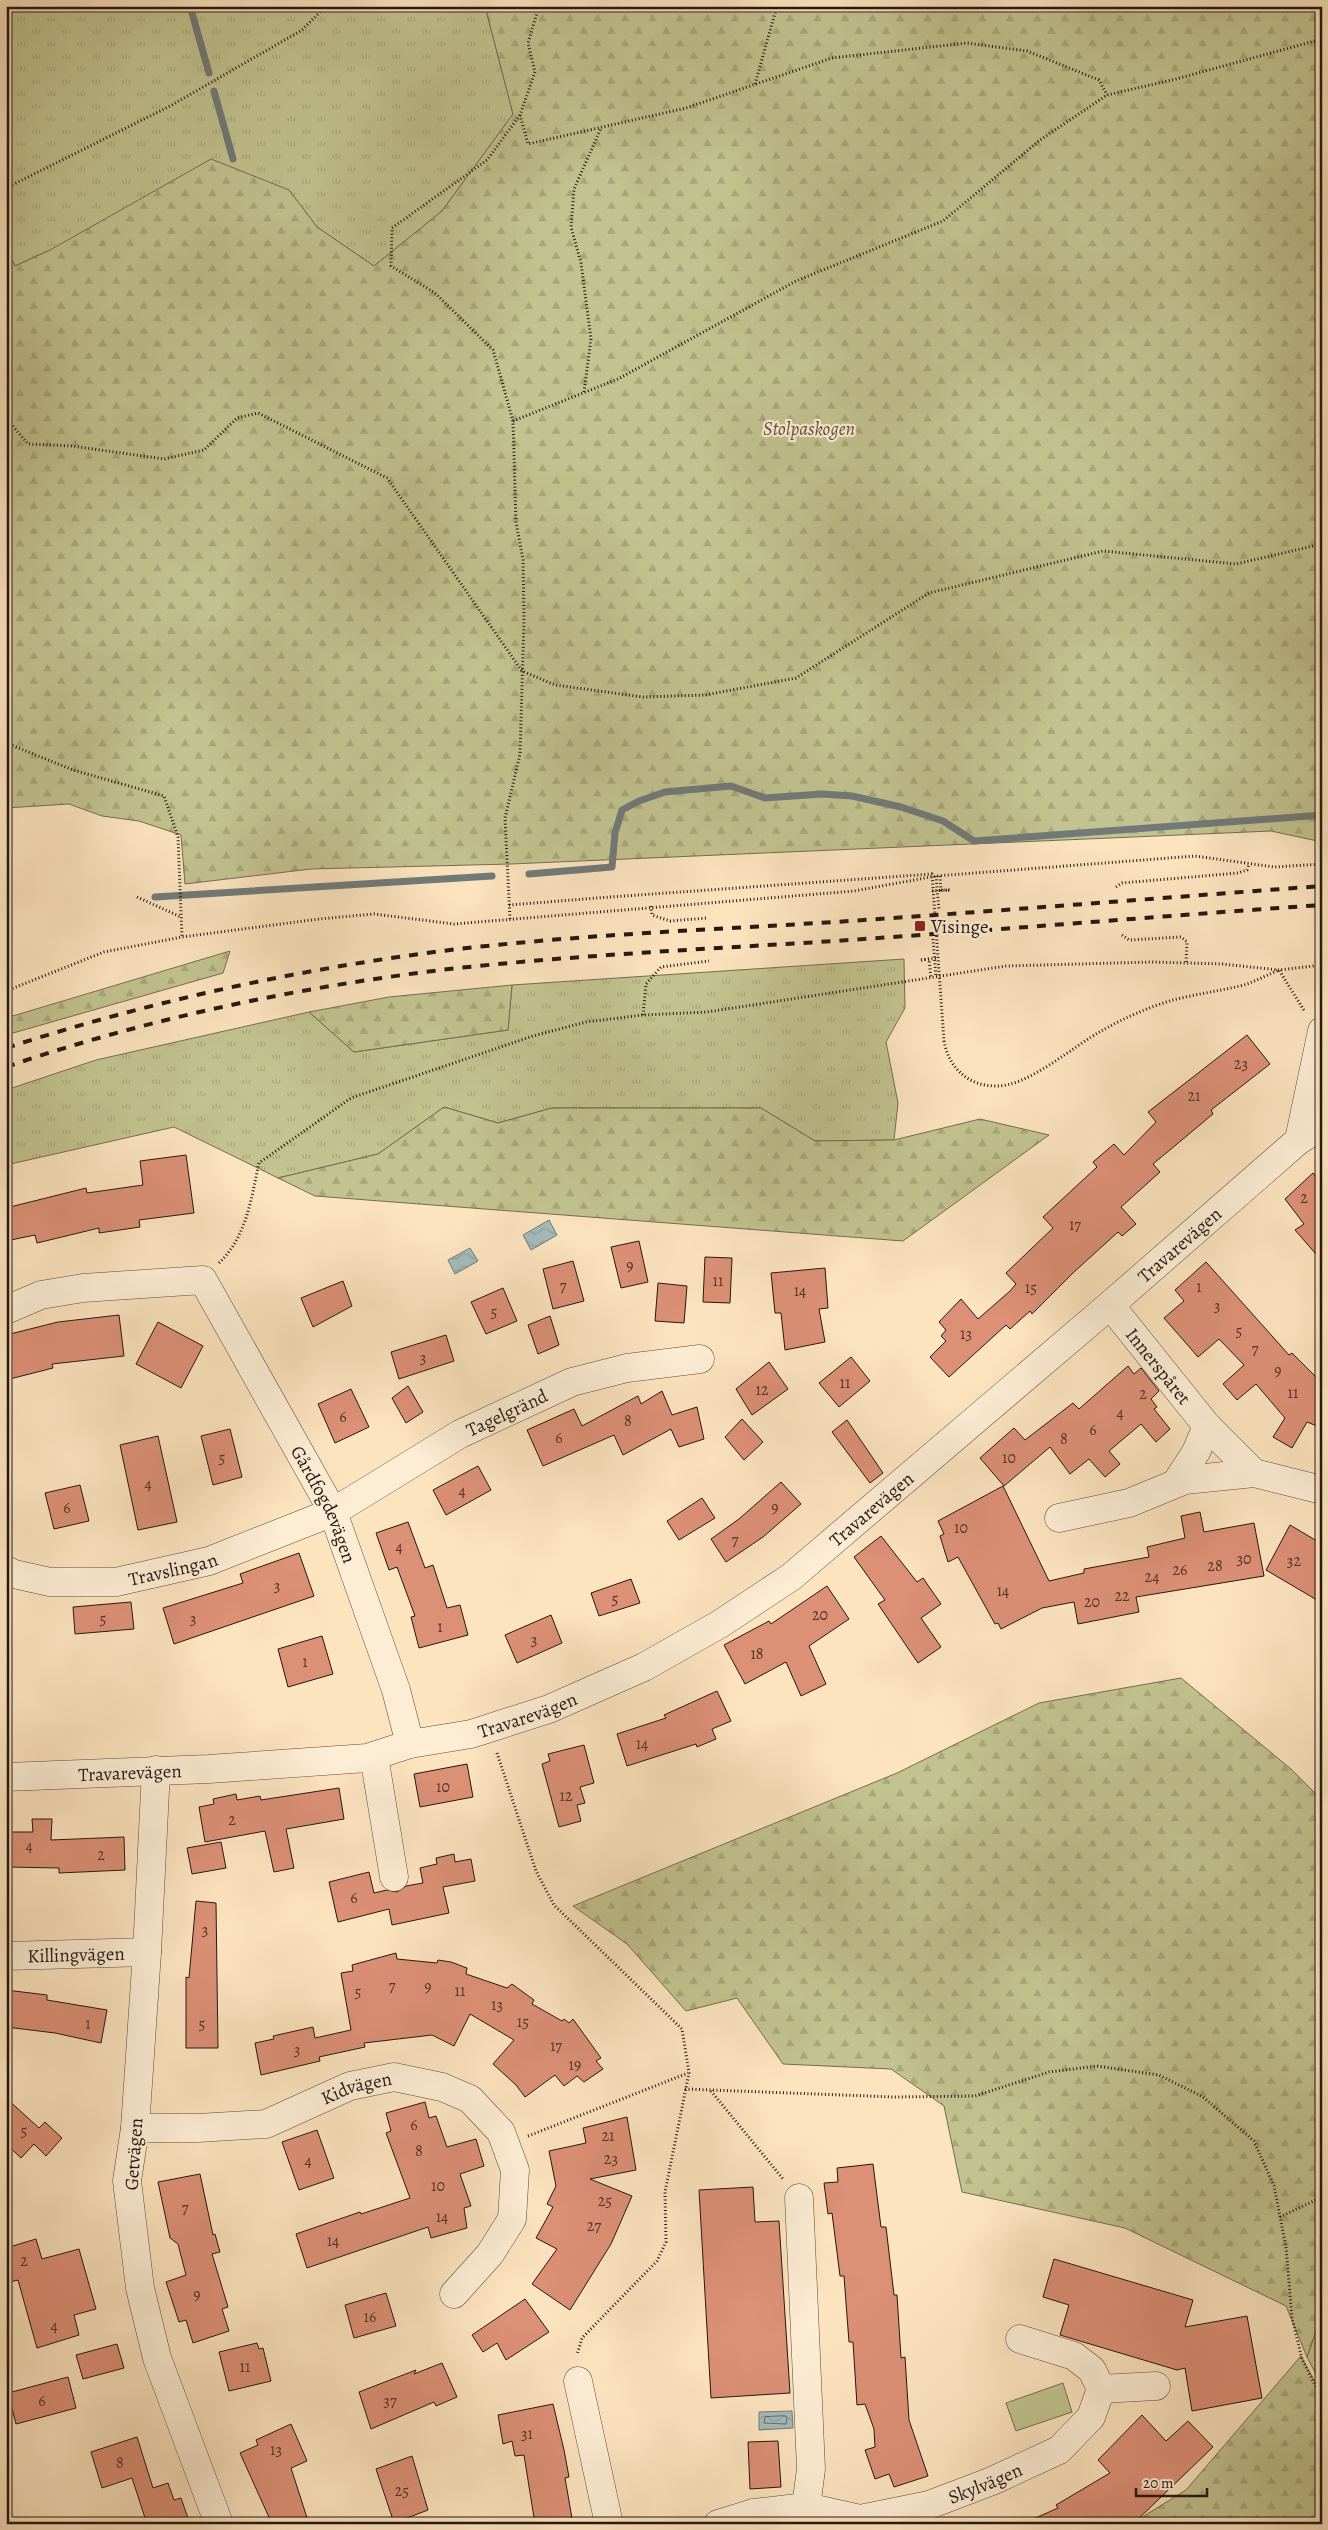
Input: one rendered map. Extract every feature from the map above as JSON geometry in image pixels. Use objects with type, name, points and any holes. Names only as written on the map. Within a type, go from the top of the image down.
[{"type":"street","name":"Travarevägen","points":[[6,1777],[208,1769],[374,1756],[410,1744],[471,1734],[549,1709],[644,1667],[720,1624],[791,1577],[1310,1133],[1321,1033]]},
{"type":"street","points":[[6,1310],[42,1295],[83,1288],[203,1280]]},
{"type":"street","name":"Gårdfogdevägen","points":[[203,1280],[333,1512],[396,1690],[410,1744]]},
{"type":"street","name":"Innerspåret","points":[[1110,1305],[1207,1426],[1254,1473]]},
{"type":"street","name":"Tagelgränd","points":[[333,1512],[460,1434],[572,1382],[627,1368],[700,1359]]},
{"type":"street","points":[[1176,1484],[1196,1452],[1207,1426]]},
{"type":"street","points":[[1059,1518],[1129,1503],[1185,1480],[1254,1473],[1322,1490]]},
{"type":"street","name":"Travslingan","points":[[6,1570],[14,1574],[50,1582],[116,1582],[209,1561],[333,1512]]},
{"type":"street","points":[[374,1756],[394,1876]]},
{"type":"street","name":"Getvägen","points":[[156,1770],[147,1952],[135,2128],[127,2181],[140,2288],[157,2358],[219,2524]]},
{"type":"street","name":"Killingvägen","points":[[6,1956],[147,1952]]},
{"type":"street","name":"Kidvägen","points":[[135,2128],[198,2128],[266,2124],[350,2086],[394,2077],[442,2087],[470,2099],[501,2132],[504,2145],[515,2170],[512,2219],[490,2254],[454,2294]]},
{"type":"street","points":[[799,2198],[811,2469],[806,2507]]},
{"type":"street","points":[[1020,2339],[1074,2356],[1092,2370],[1100,2389],[1156,2386]]},
{"type":"street","points":[[578,2381],[609,2524]]},
{"type":"street","name":"Skylvägen","points":[[718,2524],[754,2512],[806,2507],[860,2521],[929,2505],[992,2480],[1059,2450],[1090,2417],[1100,2389]]},
{"type":"path","points":[[6,188],[172,105],[302,30],[326,6]]},
{"type":"path","points":[[510,919],[505,818],[520,754],[523,560],[516,522],[513,421],[493,350],[435,293],[392,266],[392,228],[488,160],[520,115],[535,72],[528,43],[538,6]]},
{"type":"path","points":[[755,84],[777,6]]},
{"type":"path","points":[[513,421],[618,379],[796,281],[943,222],[1040,140],[1107,95],[1176,79],[1322,39]]},
{"type":"path","points":[[520,115],[528,144],[686,108],[832,58],[967,43],[1027,51],[1099,80],[1107,95]]},
{"type":"path","points":[[584,392],[591,340],[581,263],[571,227],[574,189],[601,127]]},
{"type":"path","points":[[6,418],[28,444],[72,446],[164,459],[204,450],[237,418],[258,413],[387,478],[522,671],[555,685],[643,697],[705,695],[796,678],[929,593],[1104,550],[1236,564],[1322,544]]},
{"type":"path","points":[[6,743],[73,770],[164,796],[178,837],[182,937]]},
{"type":"path","points":[[6,990],[104,952],[182,937],[319,918],[374,914],[454,924],[651,906],[854,891],[938,876],[1195,856],[1274,867],[1322,864]]},
{"type":"path","points":[[1116,887],[1122,883],[1238,873],[1247,870],[1249,864]]},
{"type":"path","points":[[509,905],[932,874],[944,1041],[948,1060],[964,1076],[974,1082],[986,1085],[1008,1085],[1032,1076],[1074,1046],[1136,1014],[1171,1001],[1245,984],[1279,970]]},
{"type":"path","points":[[938,876],[941,890]]},
{"type":"path","points":[[938,876],[939,910]]},
{"type":"path","points":[[932,891],[950,890]]},
{"type":"path","points":[[137,897],[181,917]]},
{"type":"path","points":[[651,906],[652,915],[670,921],[707,918]]},
{"type":"path","points":[[1122,935],[1129,940],[1181,937],[1187,942],[1186,963]]},
{"type":"path","points":[[933,939],[936,977]]},
{"type":"path","points":[[921,960],[938,958]]},
{"type":"path","points":[[929,959],[931,978]]},
{"type":"path","points":[[643,1015],[646,984],[661,967],[709,961]]},
{"type":"path","points":[[203,1280],[228,1254],[245,1224],[258,1163],[351,1098],[533,1036],[586,1022],[643,1015],[707,1012],[1006,966],[1186,963],[1223,964],[1279,970],[1322,965]]},
{"type":"path","points":[[1279,970],[1321,1033]]},
{"type":"path","points":[[489,1728],[536,1871],[554,1905],[682,2029],[688,2073],[665,2192],[666,2242],[657,2261],[582,2338],[576,2357],[578,2381]]},
{"type":"path","points":[[685,2089],[894,2097],[975,2096],[1049,2072],[1098,2066],[1159,2075],[1204,2097],[1254,2141],[1274,2186],[1286,2247],[1292,2318],[1302,2359],[1322,2398]]},
{"type":"path","points":[[504,2145],[688,2073]]},
{"type":"path","points":[[710,2090],[799,2198]]},
{"type":"path","points":[[1280,2216],[1322,2197]]},
{"type":"green space","points":[[6,6],[485,6],[513,114],[442,211],[374,266],[317,227],[289,190],[50,250],[15,266],[6,247]]},
{"type":"green space","name":"Stolpaskogen","points":[[485,6],[1322,6],[1322,842],[1271,831],[511,864],[311,869],[185,884],[181,835],[139,821],[102,816],[69,804],[6,808],[6,247],[15,266],[50,250],[211,159],[289,190],[317,227],[374,266],[442,211],[513,114]]},
{"type":"green space","points":[[230,951],[223,973],[6,1035],[6,1018]]},
{"type":"green space","points":[[904,959],[905,1008],[886,1042],[898,1103],[894,1140],[815,1141],[761,1108],[552,1108],[498,1123],[444,1107],[378,1154],[278,1178],[174,1127],[6,1165],[6,1090],[96,1060],[309,1012],[354,1052],[508,1030],[512,985]]},
{"type":"green space","points":[[512,985],[508,1030],[354,1052],[309,1012],[389,997]]},
{"type":"green space","points":[[444,1107],[498,1123],[552,1108],[761,1108],[815,1141],[894,1140],[980,1119],[1049,1135],[903,1241],[315,1196],[278,1178],[378,1154]]},
{"type":"green space","points":[[1181,1678],[1291,1769],[1322,1800],[1322,2330],[1316,2331],[1307,2357],[1286,2306],[1125,2228],[962,2192],[944,2106],[891,2069],[783,2064],[737,1998],[686,2011],[627,1944],[573,1906],[897,1773],[1039,1703]]},
{"type":"green space","points":[[1322,2330],[1322,2386],[1307,2357],[1316,2331]]},
{"type":"green space","points":[[1301,2356],[1322,2395],[1322,2524],[1131,2524],[1186,2490]]},
{"type":"green space","points":[[1063,2383],[1072,2412],[1016,2431],[1006,2403]]},
{"type":"water","points":[[549,1220],[557,1235],[531,1250],[523,1235]]},
{"type":"water","points":[[470,1248],[478,1261],[455,1274],[448,1260]]},
{"type":"water","points":[[792,2411],[793,2428],[759,2430],[759,2412]]},
{"type":"building","points":[[1247,1035],[1270,1064],[1211,1110],[1213,1114],[1153,1164],[1160,1172],[1121,1207],[1136,1224],[1122,1236],[1118,1232],[1032,1314],[1030,1311],[1010,1329],[1006,1325],[949,1377],[930,1357],[946,1341],[941,1336],[946,1330],[939,1322],[961,1299],[978,1319],[1010,1291],[1016,1284],[1006,1273],[1053,1228],[1043,1217],[1097,1167],[1093,1162],[1114,1144],[1124,1155],[1156,1122],[1148,1112]]},
{"type":"building","points":[[186,1155],[194,1213],[139,1220],[140,1227],[99,1233],[99,1228],[37,1243],[35,1235],[6,1241],[6,1208],[86,1188],[87,1193],[143,1185],[140,1161]]},
{"type":"building","points":[[1313,1173],[1322,1183],[1322,1261],[1295,1230],[1304,1224],[1285,1199]]},
{"type":"building","points":[[639,1241],[648,1282],[621,1288],[611,1247]]},
{"type":"building","points":[[705,1257],[732,1258],[730,1303],[703,1302]]},
{"type":"building","points":[[573,1261],[584,1301],[553,1309],[543,1269]]},
{"type":"building","points":[[1206,1262],[1289,1355],[1292,1353],[1322,1383],[1322,1428],[1307,1422],[1292,1448],[1273,1437],[1285,1418],[1256,1384],[1237,1400],[1223,1384],[1244,1365],[1219,1339],[1198,1357],[1164,1318],[1184,1301],[1175,1290]]},
{"type":"building","points":[[825,1268],[828,1308],[819,1309],[825,1342],[785,1350],[781,1313],[775,1313],[771,1273]]},
{"type":"building","points":[[343,1281],[352,1306],[313,1327],[301,1298]]},
{"type":"building","points":[[658,1283],[687,1286],[684,1323],[655,1321]]},
{"type":"building","points":[[503,1288],[517,1321],[486,1334],[471,1302]]},
{"type":"building","points":[[119,1315],[124,1356],[52,1364],[53,1368],[6,1380],[6,1335],[58,1322]]},
{"type":"building","points":[[550,1316],[559,1345],[538,1354],[528,1325]]},
{"type":"building","points":[[158,1322],[203,1346],[181,1388],[136,1364]]},
{"type":"building","points":[[446,1335],[454,1361],[399,1379],[391,1352]]},
{"type":"building","points":[[851,1357],[870,1381],[839,1407],[819,1383]]},
{"type":"building","points":[[769,1362],[788,1389],[752,1415],[736,1389]]},
{"type":"building","points":[[1128,1366],[1134,1374],[1141,1368],[1159,1391],[1151,1399],[1157,1407],[1154,1409],[1170,1429],[1156,1442],[1141,1424],[1109,1451],[1120,1464],[1105,1477],[1089,1459],[1070,1474],[1050,1447],[1004,1486],[980,1458],[1014,1428],[1025,1440],[1073,1403],[1079,1409]]},
{"type":"building","points":[[408,1386],[423,1412],[406,1423],[392,1398]]},
{"type":"building","points":[[351,1389],[369,1427],[335,1443],[318,1404]]},
{"type":"building","points":[[662,1391],[672,1415],[697,1407],[704,1439],[679,1447],[671,1429],[623,1455],[614,1435],[543,1466],[527,1430],[574,1409],[582,1426],[638,1396],[641,1404]]},
{"type":"building","points":[[742,1419],[763,1442],[744,1460],[725,1437]]},
{"type":"building","points":[[847,1420],[883,1473],[870,1483],[832,1432]]},
{"type":"building","points":[[230,1429],[242,1477],[213,1485],[201,1436]]},
{"type":"building","points":[[158,1436],[177,1522],[138,1530],[120,1445]]},
{"type":"building","points":[[478,1466],[491,1490],[446,1515],[433,1490]]},
{"type":"building","points":[[781,1482],[801,1504],[763,1537],[726,1562],[711,1539],[739,1519]]},
{"type":"building","points":[[80,1485],[89,1521],[54,1529],[45,1493]]},
{"type":"building","points":[[1003,1486],[1049,1581],[1084,1573],[1084,1569],[1149,1557],[1147,1547],[1185,1538],[1181,1516],[1200,1512],[1204,1532],[1254,1523],[1264,1576],[1136,1597],[1139,1612],[1078,1624],[1074,1602],[1042,1608],[1001,1629],[998,1623],[995,1624],[958,1557],[948,1562],[940,1536],[944,1534],[938,1521]]},
{"type":"building","points":[[702,1498],[715,1518],[679,1540],[667,1521]]},
{"type":"building","points":[[408,1522],[425,1568],[433,1565],[447,1608],[460,1605],[468,1635],[419,1648],[411,1617],[415,1616],[397,1567],[389,1570],[376,1533]]},
{"type":"building","points":[[1290,1525],[1322,1544],[1322,1603],[1266,1570]]},
{"type":"building","points":[[881,1536],[917,1582],[923,1578],[941,1604],[921,1618],[941,1647],[918,1663],[878,1604],[885,1600],[854,1557]]},
{"type":"building","points":[[299,1553],[314,1596],[174,1644],[163,1608],[243,1583],[240,1574]]},
{"type":"building","points":[[631,1579],[640,1603],[599,1616],[591,1593]]},
{"type":"building","points":[[827,1586],[849,1619],[809,1646],[826,1684],[801,1696],[786,1662],[745,1684],[724,1645],[769,1621],[771,1624]]},
{"type":"building","points":[[131,1602],[134,1629],[75,1634],[73,1607]]},
{"type":"building","points":[[551,1615],[562,1643],[517,1663],[505,1635]]},
{"type":"building","points":[[322,1636],[333,1674],[288,1687],[278,1649]]},
{"type":"building","points":[[717,1691],[731,1721],[712,1729],[716,1739],[697,1747],[696,1744],[627,1766],[617,1734],[666,1718],[664,1715]]},
{"type":"building","points":[[584,1745],[594,1783],[580,1787],[585,1803],[577,1805],[581,1821],[559,1827],[542,1764],[550,1761],[548,1754]]},
{"type":"building","points":[[467,1764],[473,1797],[420,1807],[414,1774]]},
{"type":"building","points":[[339,1788],[344,1819],[286,1829],[294,1868],[274,1872],[265,1831],[205,1842],[199,1807],[214,1804],[213,1799],[236,1794],[237,1800],[260,1796],[261,1800]]},
{"type":"building","points":[[32,1819],[52,1819],[51,1840],[124,1837],[125,1870],[59,1873],[59,1868],[6,1867],[7,1832],[33,1832]]},
{"type":"building","points":[[221,1842],[226,1868],[192,1874],[187,1848]]},
{"type":"building","points":[[454,1854],[455,1862],[471,1859],[475,1881],[443,1887],[449,1913],[392,1925],[389,1909],[338,1922],[329,1882],[369,1872],[374,1893],[387,1890],[397,1892],[406,1886],[423,1883],[420,1868],[437,1864],[436,1858]]},
{"type":"building","points":[[196,1901],[216,1903],[218,2048],[186,2048],[186,1977],[189,1978]]},
{"type":"building","points":[[396,1953],[397,1959],[437,1963],[438,1960],[451,1962],[467,1968],[466,1974],[507,1988],[512,1984],[534,2000],[532,2004],[562,2021],[564,2019],[569,2023],[573,2019],[601,2058],[596,2061],[603,2069],[584,2082],[577,2076],[564,2086],[555,2075],[525,2097],[516,2085],[493,2064],[514,2040],[470,2014],[454,2046],[432,2035],[364,2043],[365,2047],[319,2057],[320,2061],[261,2075],[255,2043],[274,2039],[273,2036],[313,2027],[315,2038],[351,2030],[341,1973],[353,1971],[352,1965]]},
{"type":"building","points":[[6,1990],[47,1995],[47,2000],[107,2010],[101,2043],[55,2033],[6,2027]]},
{"type":"building","points":[[6,2098],[39,2128],[45,2122],[62,2138],[46,2156],[34,2144],[21,2158],[6,2144]]},
{"type":"building","points":[[425,2102],[429,2118],[436,2116],[447,2147],[476,2139],[484,2166],[460,2174],[471,2206],[464,2208],[467,2228],[431,2238],[428,2227],[307,2268],[296,2234],[360,2212],[361,2214],[410,2198],[386,2133],[391,2131],[386,2113]]},
{"type":"building","points":[[627,2117],[636,2170],[590,2179],[632,2196],[611,2244],[570,2310],[532,2284],[557,2249],[536,2238],[553,2207],[547,2204],[556,2186],[549,2151],[586,2143],[583,2128]]},
{"type":"building","points":[[317,2130],[334,2178],[299,2190],[282,2142]]},
{"type":"building","points":[[873,2164],[881,2227],[886,2227],[894,2295],[897,2295],[901,2358],[905,2357],[909,2420],[928,2476],[894,2487],[889,2474],[875,2479],[865,2450],[875,2447],[874,2429],[865,2404],[857,2405],[853,2342],[849,2342],[844,2276],[840,2276],[832,2213],[828,2214],[824,2183],[838,2182],[837,2168]]},
{"type":"building","points":[[200,2174],[213,2235],[215,2234],[220,2252],[212,2254],[228,2307],[222,2309],[229,2331],[193,2343],[186,2320],[179,2322],[166,2282],[186,2275],[178,2244],[170,2238],[158,2182]]},
{"type":"building","points":[[753,2187],[755,2222],[779,2221],[790,2393],[711,2398],[699,2190]]},
{"type":"building","points":[[36,2239],[42,2259],[79,2249],[96,2309],[74,2315],[79,2335],[37,2348],[18,2280],[6,2283],[6,2248]]},
{"type":"building","points":[[1054,2259],[1193,2300],[1185,2327],[1247,2316],[1262,2398],[1192,2411],[1185,2368],[1177,2370],[1060,2335],[1069,2305],[1043,2297]]},
{"type":"building","points":[[386,2293],[396,2326],[354,2338],[345,2305]]},
{"type":"building","points":[[525,2299],[549,2332],[506,2360],[497,2343],[483,2352],[472,2335]]},
{"type":"building","points":[[257,2343],[259,2349],[263,2348],[271,2381],[229,2391],[219,2352]]},
{"type":"building","points":[[117,2344],[124,2368],[83,2379],[76,2355]]},
{"type":"building","points":[[442,2363],[457,2397],[436,2406],[434,2402],[371,2429],[359,2392],[416,2370],[414,2374]]},
{"type":"building","points":[[68,2377],[76,2408],[16,2424],[8,2393]]},
{"type":"building","points":[[553,2404],[569,2477],[565,2478],[573,2524],[535,2524],[524,2455],[515,2456],[512,2441],[503,2444],[498,2415]]},
{"type":"building","points":[[1142,2415],[1166,2441],[1188,2421],[1213,2447],[1133,2524],[1022,2524],[1058,2508],[1056,2505],[1110,2473],[1098,2460]]},
{"type":"building","points":[[291,2424],[307,2461],[291,2468],[309,2524],[272,2524],[240,2453],[258,2445],[256,2440]]},
{"type":"building","points":[[137,2437],[153,2488],[168,2483],[174,2500],[181,2498],[190,2524],[147,2524],[132,2478],[102,2488],[91,2452]]},
{"type":"building","points":[[778,2441],[781,2487],[750,2489],[748,2442]]},
{"type":"building","points":[[412,2456],[428,2510],[394,2523],[376,2469]]},
{"type":"waterway","points":[[190,6],[209,73]]},
{"type":"waterway","points":[[214,91],[233,159]]},
{"type":"waterway","points":[[529,874],[612,867],[615,833],[622,810],[639,801],[665,792],[731,786],[765,798],[822,794],[852,796],[901,807],[943,821],[974,841],[1322,815]]},
{"type":"waterway","points":[[155,897],[492,876]]},
{"type":"railway","points":[[6,1048],[113,1016],[222,989],[331,968],[442,951],[590,937],[896,918],[1322,886]]},
{"type":"railway","points":[[6,1067],[60,1049],[169,1019],[225,1006],[337,985],[449,969],[594,956],[896,937],[1322,905]]},
{"type":"place","name":"Visinge","points":[[920,926]]}]
